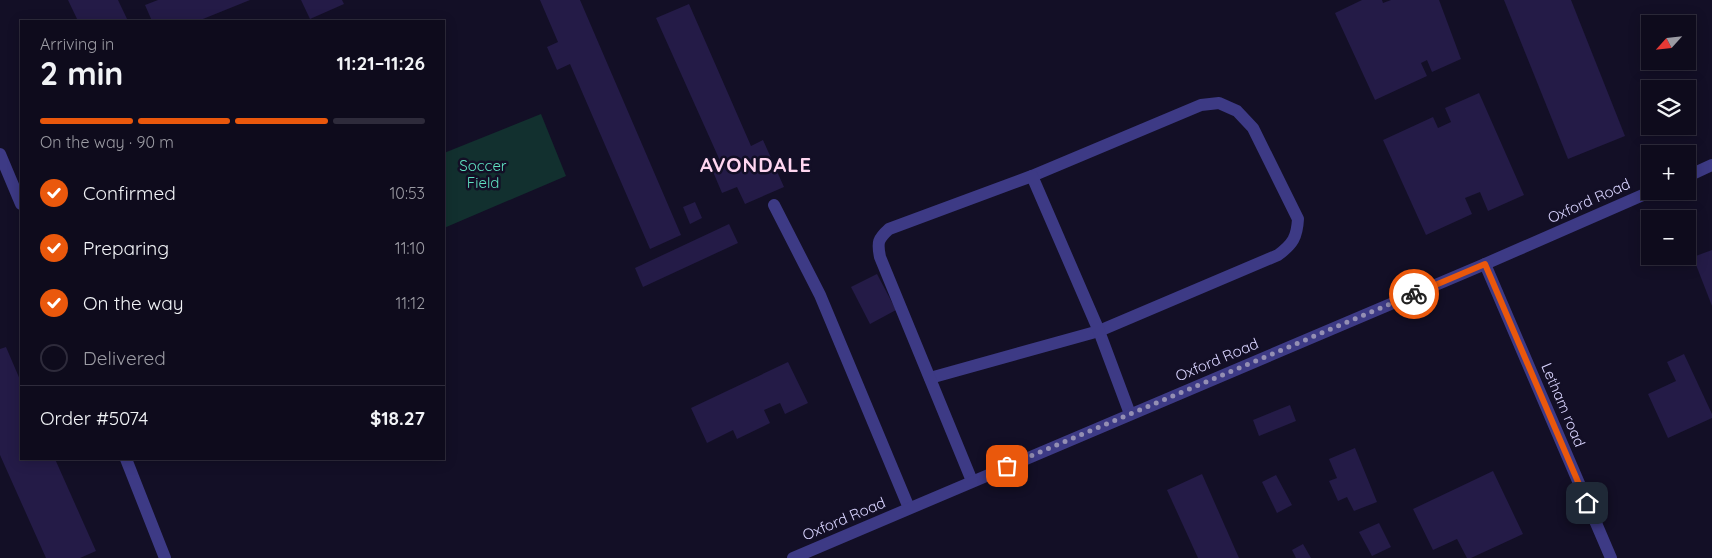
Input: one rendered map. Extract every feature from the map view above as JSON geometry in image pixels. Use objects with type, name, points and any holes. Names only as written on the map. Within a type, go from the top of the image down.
[{"type":"street","points":[[930,378],[1099,331],[1278,255],[1289,246],[1298,232],[1298,219],[1253,128],[1237,111],[1219,103],[1201,105],[1032,176],[889,229],[880,237],[878,246],[880,257],[972,481]]},
{"type":"street","points":[[0,154],[20,202]]},
{"type":"street","points":[[1696,172],[1712,165]]},
{"type":"street","points":[[1032,176],[1099,331],[1130,414]]},
{"type":"street","name":"Oxford Road","points":[[793,558],[1641,196]]},
{"type":"street","points":[[774,205],[820,295],[909,508]]},
{"type":"street","name":"Letham road","points":[[1485,264],[1610,558]]},
{"type":"street","points":[[126,460],[165,558]]},
{"type":"green space","name":"Soccer Field","points":[[541,114],[566,176],[445,228],[445,153]]},
{"type":"building","points":[[68,0],[118,0],[128,20],[78,20]]},
{"type":"building","points":[[158,0],[250,0],[200,20],[152,20],[145,5]]},
{"type":"building","points":[[301,0],[342,0],[344,4],[310,19]]},
{"type":"building","points":[[540,0],[580,0],[681,235],[650,249],[570,64],[557,70],[547,47],[558,42]]},
{"type":"building","points":[[1362,0],[1382,0],[1383,3],[1391,0],[1439,0],[1461,59],[1432,72],[1427,60],[1421,63],[1427,76],[1375,100],[1335,13]]},
{"type":"building","points":[[1504,0],[1571,0],[1625,136],[1568,159]]},
{"type":"building","points":[[689,4],[751,146],[763,140],[784,187],[745,204],[737,187],[722,193],[711,167],[721,163],[656,18]]},
{"type":"building","points":[[1479,93],[1524,195],[1488,211],[1480,192],[1465,198],[1472,214],[1426,235],[1383,140],[1433,117],[1438,128],[1451,122],[1445,108]]},
{"type":"building","points":[[695,202],[702,218],[690,224],[683,207]]},
{"type":"building","points":[[729,224],[738,243],[643,287],[635,268]]},
{"type":"building","points":[[1712,250],[1712,306],[1696,265],[1696,256]]},
{"type":"building","points":[[877,274],[896,310],[870,324],[851,287]]},
{"type":"building","points":[[6,347],[20,380],[20,460],[55,460],[96,551],[80,558],[46,558],[0,455],[0,349]]},
{"type":"building","points":[[1684,354],[1712,414],[1712,418],[1668,438],[1648,394],[1676,381],[1667,362]]},
{"type":"building","points":[[788,362],[808,403],[785,414],[780,403],[764,410],[770,423],[737,439],[733,430],[707,443],[691,408]]},
{"type":"building","points":[[1290,405],[1296,421],[1259,436],[1253,420]]},
{"type":"building","points":[[1355,448],[1377,502],[1354,511],[1347,497],[1338,501],[1329,481],[1337,478],[1329,459]]},
{"type":"building","points":[[1493,471],[1523,534],[1471,558],[1467,558],[1457,539],[1433,550],[1413,509]]},
{"type":"building","points":[[1202,474],[1239,558],[1198,558],[1167,490]]},
{"type":"building","points":[[1276,475],[1292,505],[1277,513],[1262,482]]},
{"type":"building","points":[[1379,523],[1391,547],[1372,556],[1359,532]]},
{"type":"building","points":[[1303,544],[1311,558],[1296,558],[1292,550]]},
{"type":"way so far","points":[[1007,466],[1414,294]]},
{"type":"district","name":"AVONDALE","points":[[756,165]]},
{"type":"route","points":[[1414,294],[1485,264],[1587,503]]}]
